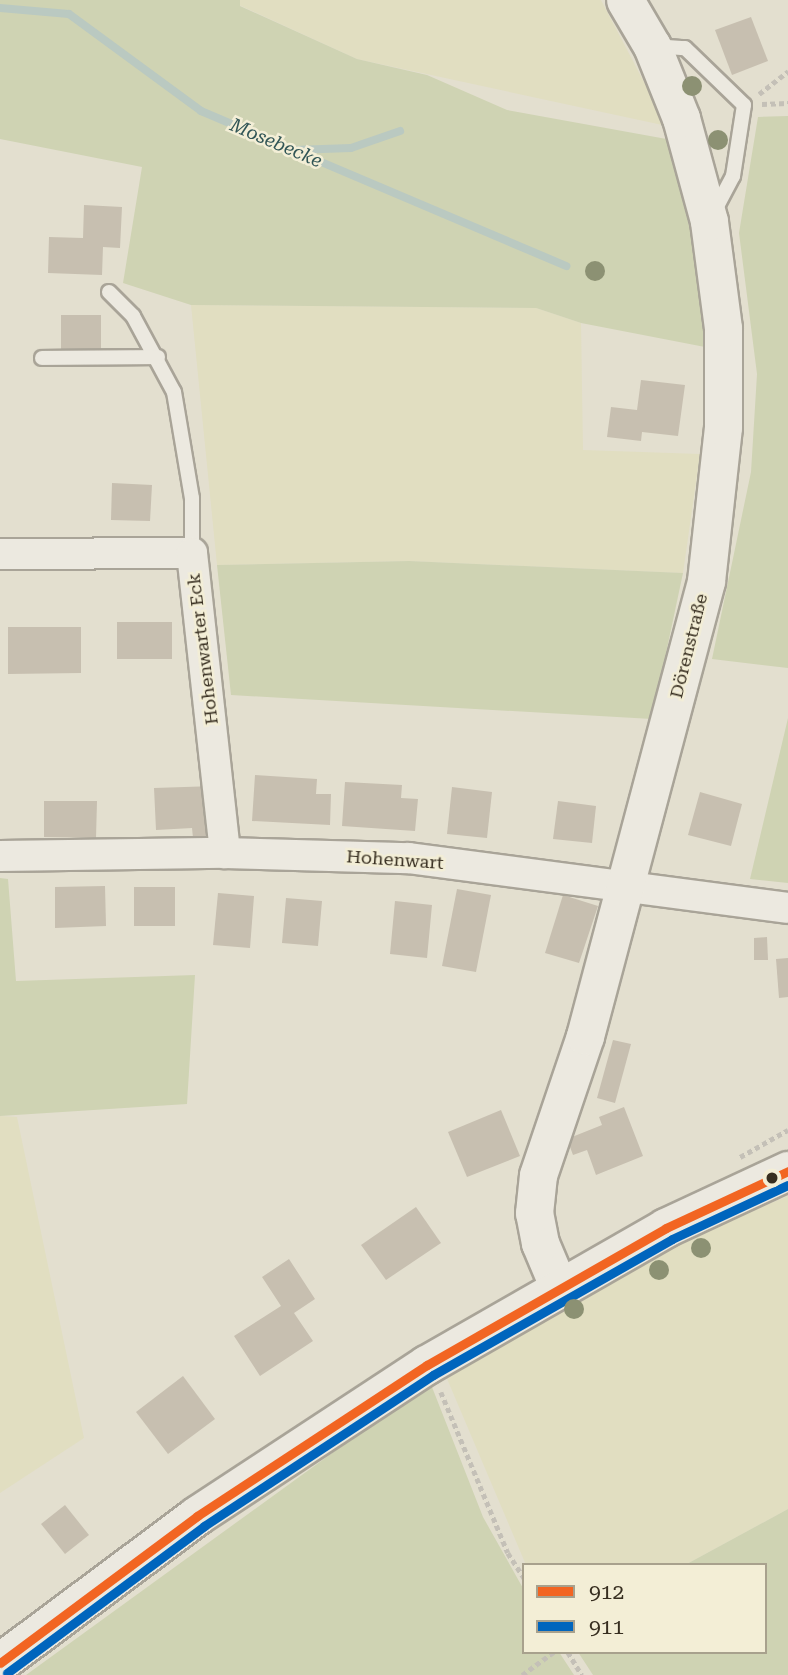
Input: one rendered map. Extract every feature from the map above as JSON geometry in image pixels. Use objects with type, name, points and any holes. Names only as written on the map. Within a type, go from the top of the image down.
[{"type":"main road","points":[[0,1663],[283,1446],[666,1228],[788,1171]]},
{"type":"street","name":"Dörenstraße","points":[[559,1288],[538,1233],[534,1213],[538,1175],[585,1036],[706,581],[723,427],[723,328],[709,221],[687,137],[652,46],[625,0]]},
{"type":"street","name":"Hohenwarter Eck","points":[[0,554],[192,553],[225,853]]},
{"type":"street","name":"Hohenwart","points":[[0,856],[225,853],[410,858],[788,908]]},
{"type":"lane","points":[[652,46],[685,48],[744,105],[733,176],[709,221]]},
{"type":"lane","points":[[109,292],[133,316],[158,357],[184,433],[192,498],[192,553]]},
{"type":"lane","points":[[42,358],[158,357]]},
{"type":"path","points":[[744,105],[788,71]]},
{"type":"path","points":[[744,105],[788,103]]},
{"type":"path","points":[[425,1364],[508,1553],[522,1575]]},
{"type":"path","points":[[522,1675],[551,1654]]},
{"type":"path","points":[[569,1654],[582,1675]]},
{"type":"shaded area","points":[[240,0],[601,0],[667,126],[357,59],[239,5]]},
{"type":"shaded area","points":[[191,305],[536,308],[581,323],[583,450],[700,454],[683,573],[409,561],[217,565]]},
{"type":"shaded area","points":[[0,1116],[17,1117],[84,1438],[0,1493]]},
{"type":"shaded area","points":[[788,1196],[788,1509],[689,1563],[525,1563],[445,1374],[654,1252]]},
{"type":"green space","points":[[0,0],[240,0],[240,6],[357,59],[427,75],[507,110],[672,140],[698,243],[705,347],[581,323],[536,308],[191,305],[123,283],[142,167],[0,139]]},
{"type":"green space","points":[[788,116],[788,668],[712,659],[751,472],[757,374],[739,233],[758,117]]},
{"type":"green space","points":[[409,561],[683,573],[652,719],[231,695],[217,565]]},
{"type":"green space","points":[[788,718],[788,883],[750,879]]},
{"type":"green space","points":[[0,878],[8,879],[16,981],[195,975],[187,1104],[0,1116]]},
{"type":"green space","points":[[430,1382],[483,1517],[522,1586],[522,1654],[560,1654],[574,1675],[26,1675]]},
{"type":"green space","points":[[788,1509],[788,1675],[593,1675],[579,1654],[767,1654],[767,1563],[689,1563]]},
{"type":"building","points":[[751,17],[768,61],[732,75],[715,30]]},
{"type":"building","points":[[84,205],[122,207],[120,248],[103,247],[102,275],[48,273],[49,237],[83,238]]},
{"type":"building","points":[[61,315],[101,315],[101,354],[61,354]]},
{"type":"building","points":[[641,380],[685,385],[678,436],[642,432],[641,441],[607,437],[611,407],[637,410]]},
{"type":"building","points":[[112,483],[152,485],[150,521],[111,520]]},
{"type":"building","points":[[117,622],[172,622],[172,659],[117,659]]},
{"type":"building","points":[[8,627],[81,627],[81,673],[8,674]]},
{"type":"building","points":[[255,775],[317,779],[316,794],[331,794],[330,825],[252,821]]},
{"type":"building","points":[[345,782],[402,785],[401,798],[418,799],[415,831],[342,826]]},
{"type":"building","points":[[215,786],[218,837],[193,838],[192,828],[156,830],[154,788]]},
{"type":"building","points":[[452,787],[492,792],[487,838],[447,834]]},
{"type":"building","points":[[700,792],[742,804],[731,846],[688,835]]},
{"type":"building","points":[[44,801],[97,801],[96,838],[44,837]]},
{"type":"building","points":[[558,801],[596,806],[592,843],[553,839]]},
{"type":"building","points":[[105,886],[106,926],[55,928],[55,887]]},
{"type":"building","points":[[134,887],[175,887],[175,926],[134,926]]},
{"type":"building","points":[[457,889],[491,895],[476,972],[442,966]]},
{"type":"building","points":[[218,893],[254,896],[250,948],[213,945]]},
{"type":"building","points":[[563,895],[598,906],[579,963],[545,953]]},
{"type":"building","points":[[286,898],[322,901],[318,946],[282,943]]},
{"type":"building","points":[[395,901],[432,905],[427,958],[390,954]]},
{"type":"building","points":[[767,937],[768,960],[754,960],[754,938]]},
{"type":"building","points":[[788,958],[788,997],[779,998],[776,959]]},
{"type":"building","points":[[613,1040],[631,1044],[615,1103],[597,1098]]},
{"type":"building","points":[[624,1107],[643,1156],[596,1175],[587,1150],[573,1155],[567,1139],[602,1125],[599,1117]]},
{"type":"building","points":[[501,1110],[520,1156],[467,1177],[448,1132]]},
{"type":"building","points":[[416,1207],[441,1243],[386,1280],[361,1245]]},
{"type":"building","points":[[289,1259],[315,1299],[294,1313],[313,1341],[260,1376],[234,1336],[281,1306],[262,1277]]},
{"type":"building","points":[[183,1376],[215,1419],[168,1454],[136,1412]]},
{"type":"building","points":[[65,1505],[89,1535],[65,1554],[41,1524]]},
{"type":"waterway","name":"Mosebecke","points":[[0,8],[69,14],[201,111],[566,266]]},
{"type":"waterway","points":[[294,150],[351,148],[400,131]]},
{"type":"transit line","name":"912","points":[[0,1663],[197,1516],[427,1365],[666,1228],[788,1171]]},
{"type":"transit line","name":"911","points":[[7,1673],[204,1526],[433,1375],[672,1239],[788,1185]]}]
